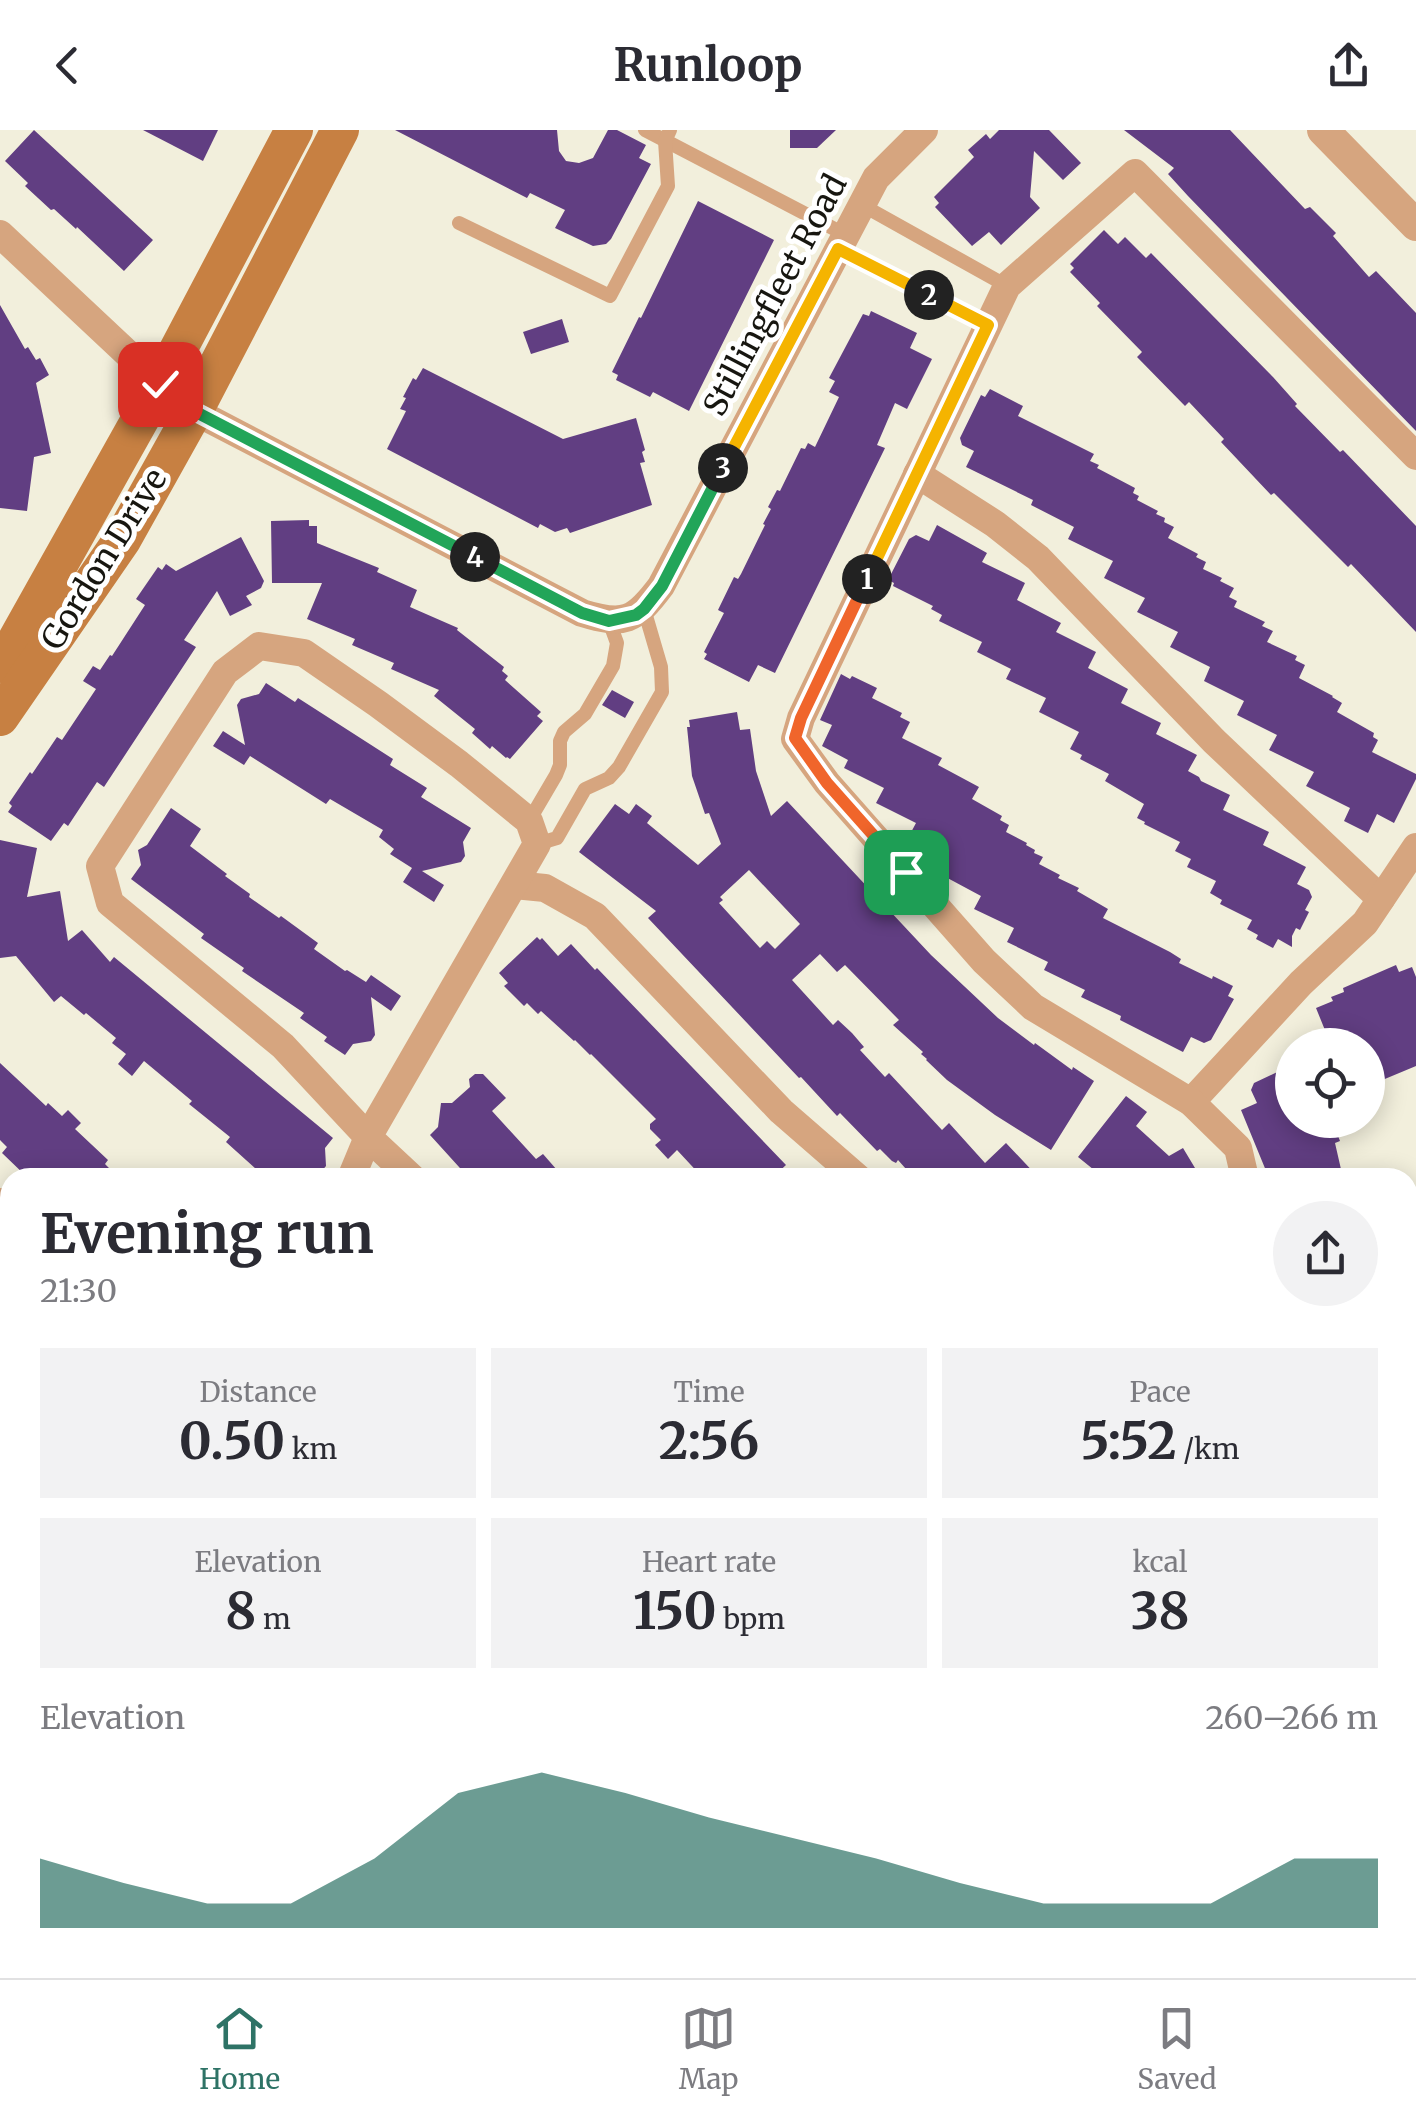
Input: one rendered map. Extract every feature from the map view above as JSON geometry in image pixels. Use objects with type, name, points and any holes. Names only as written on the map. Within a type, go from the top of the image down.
[{"type":"main road","name":"Gordon Drive","points":[[0,664],[160,384],[294,130]]},
{"type":"main road","name":"Gordon Drive","points":[[0,717],[122,540],[194,411],[340,130]]},
{"type":"street","name":"Stillingfleet Road","points":[[644,609],[662,586],[876,178],[924,130]]},
{"type":"street","points":[[1323,130],[1416,225]]},
{"type":"street","points":[[1243,1168],[1238,1148],[1192,1102],[1033,1007],[984,962],[827,783],[795,738],[801,718],[1007,286],[1134,173],[1416,456]]},
{"type":"street","points":[[0,234],[194,411],[582,613],[609,621],[636,615],[644,609]]},
{"type":"street","points":[[917,474],[995,524],[1038,558],[1214,741],[1381,899]]},
{"type":"street","points":[[355,1168],[368,1136],[514,885],[533,832],[418,734],[304,653],[259,646],[225,672],[100,866],[110,903],[283,1046],[368,1136],[402,1168]]},
{"type":"street","points":[[1192,1102],[1301,982],[1364,923],[1416,847]]},
{"type":"street","points":[[514,885],[545,888],[595,916],[781,1111],[847,1168]]},
{"type":"lane","points":[[645,130],[668,135],[842,242],[988,325]]},
{"type":"lane","points":[[458,223],[610,296],[668,186],[668,135]]},
{"type":"lane","points":[[862,205],[1007,286]]},
{"type":"lane","points":[[609,621],[617,643],[613,666],[584,714],[564,732],[560,765],[533,832],[557,838],[586,789],[618,768],[662,692],[660,667],[644,609]]},
{"type":"building","points":[[34,130],[153,240],[124,271],[25,186],[28,183],[5,161]]},
{"type":"building","points":[[143,130],[218,130],[203,161]]},
{"type":"building","points":[[395,130],[557,130],[559,151],[566,161],[579,163],[593,158],[608,130],[617,130],[646,145],[639,158],[651,164],[611,239],[593,246],[555,228],[565,210],[530,193],[527,198]]},
{"type":"building","points":[[790,130],[836,130],[817,148],[790,148]]},
{"type":"building","points":[[999,130],[1049,130],[1081,163],[1063,180],[1034,151],[1030,197],[1040,208],[1001,245],[989,232],[972,246],[935,207],[939,203],[934,197],[974,157],[968,150],[986,134],[990,139]]},
{"type":"building","points":[[1124,130],[1230,130],[1305,209],[1310,207],[1336,233],[1333,236],[1369,277],[1376,271],[1416,313],[1416,431],[1188,196],[1168,174],[1174,168]]},
{"type":"building","points":[[698,201],[774,240],[689,411],[653,392],[650,397],[616,380],[618,375],[612,372]]},
{"type":"building","points":[[1104,230],[1118,244],[1125,237],[1146,258],[1151,253],[1273,377],[1295,406],[1416,526],[1416,632],[1351,564],[1348,567],[1274,493],[1271,495],[1189,402],[1185,406],[1137,357],[1142,352],[1070,272],[1074,268],[1070,264]]},
{"type":"building","points":[[0,305],[25,349],[28,347],[36,360],[40,358],[49,375],[36,383],[51,453],[34,457],[27,511],[0,508]]},
{"type":"building","points":[[871,311],[917,333],[910,348],[932,359],[907,409],[895,403],[877,445],[885,448],[775,673],[758,665],[749,682],[704,659],[704,652],[724,613],[718,610],[734,577],[738,579],[741,574],[777,490],[780,491],[801,448],[805,449],[808,443],[815,447],[839,397],[829,392],[835,381],[829,378],[863,314],[869,316]]},
{"type":"building","points":[[562,319],[569,342],[531,354],[523,332]]},
{"type":"building","points":[[423,368],[563,439],[636,418],[645,450],[645,462],[640,463],[652,505],[570,533],[567,528],[555,532],[540,524],[538,528],[387,449],[406,411],[400,409],[406,398],[403,397]]},
{"type":"building","points":[[990,389],[1023,406],[1018,416],[1094,454],[1090,461],[1099,465],[1097,468],[1135,488],[1137,500],[1158,511],[1156,514],[1165,518],[1164,522],[1174,527],[1168,538],[1198,554],[1196,557],[1206,562],[1203,569],[1234,588],[1229,597],[1237,601],[1234,607],[1265,622],[1262,626],[1273,631],[1267,642],[1297,656],[1295,660],[1305,665],[1299,678],[1333,696],[1342,703],[1337,712],[1374,733],[1378,740],[1372,752],[1416,774],[1394,823],[1377,814],[1368,833],[1344,821],[1350,808],[1306,786],[1314,772],[1269,750],[1277,735],[1237,715],[1244,701],[1204,681],[1210,667],[1170,647],[1178,632],[1137,612],[1145,598],[1104,578],[1113,561],[1068,539],[1074,527],[1031,505],[1033,500],[966,467],[974,451],[962,445],[960,438],[981,395],[985,397]]},
{"type":"building","points":[[309,520],[309,526],[317,526],[317,543],[379,568],[377,572],[417,590],[410,607],[458,628],[504,667],[502,671],[508,676],[505,680],[541,712],[537,716],[543,721],[510,759],[492,746],[490,749],[472,733],[475,729],[434,696],[439,690],[391,669],[394,663],[352,645],[355,639],[307,619],[322,583],[272,583],[271,521]]},
{"type":"building","points":[[937,525],[987,553],[982,562],[1025,583],[1017,600],[1061,623],[1056,632],[1096,652],[1088,668],[1128,689],[1121,703],[1161,723],[1156,734],[1197,755],[1188,771],[1230,795],[1223,810],[1269,832],[1263,845],[1306,867],[1297,884],[1309,890],[1312,897],[1300,930],[1296,928],[1292,936],[1292,947],[1278,939],[1273,948],[1256,939],[1258,935],[1247,929],[1252,920],[1220,904],[1222,900],[1210,893],[1216,881],[1187,867],[1191,859],[1175,851],[1180,842],[1137,818],[1144,804],[1105,781],[1109,774],[1080,759],[1082,755],[1070,749],[1079,732],[1039,712],[1046,698],[1006,679],[1011,669],[977,652],[982,642],[939,621],[942,615],[931,609],[933,606],[893,586],[888,580],[909,539],[916,535],[929,541]]},
{"type":"building","points":[[241,537],[264,581],[261,588],[246,596],[252,605],[230,616],[217,591],[184,640],[196,647],[104,787],[97,782],[68,826],[64,823],[51,841],[8,812],[12,806],[9,803],[30,772],[57,737],[62,740],[96,689],[83,681],[93,666],[100,670],[112,656],[145,605],[136,599],[158,567],[162,570],[166,564],[176,571]]},
{"type":"building","points":[[841,674],[877,688],[872,698],[902,713],[900,717],[910,722],[902,738],[942,758],[938,765],[979,787],[972,799],[1002,816],[1000,820],[1009,825],[1006,832],[1043,857],[1039,864],[1108,909],[1103,918],[1170,952],[1181,959],[1179,963],[1233,986],[1228,996],[1234,999],[1211,1040],[1204,1043],[1191,1037],[1183,1052],[1081,997],[1085,990],[1044,970],[1048,962],[1007,942],[1014,928],[974,909],[981,896],[940,874],[948,858],[908,838],[916,823],[876,803],[884,788],[844,768],[848,760],[822,746],[832,725],[820,720]]},
{"type":"building","points":[[266,683],[295,702],[298,698],[393,759],[390,765],[427,788],[421,797],[471,828],[463,842],[465,856],[461,862],[422,871],[444,885],[434,902],[403,882],[412,868],[390,854],[394,849],[379,837],[383,830],[330,799],[326,804],[250,756],[244,765],[213,746],[223,731],[245,745],[237,705],[241,699],[259,694]]},
{"type":"building","points":[[612,690],[634,702],[625,718],[602,705]]},
{"type":"building","points":[[737,712],[740,730],[750,729],[756,771],[771,816],[787,801],[931,955],[998,1018],[1094,1081],[1051,1150],[947,1080],[893,1025],[899,1020],[845,965],[837,972],[820,954],[792,980],[833,1025],[838,1020],[852,1033],[864,1047],[860,1050],[885,1077],[889,1073],[942,1130],[949,1123],[985,1163],[1006,1143],[1030,1168],[905,1168],[880,1149],[877,1151],[799,1078],[648,918],[656,911],[579,852],[615,804],[629,814],[636,804],[652,816],[647,823],[698,865],[721,844],[692,776],[689,720]],"holes":[[[749,870],[800,924],[775,949],[767,941],[760,948],[719,903],[723,900],[720,897]]]},
{"type":"building","points":[[171,808],[201,829],[190,846],[227,874],[249,897],[318,943],[314,949],[345,971],[366,982],[371,975],[401,996],[391,1011],[371,997],[375,1035],[371,1041],[353,1044],[345,1055],[324,1041],[327,1037],[300,1018],[304,1013],[242,971],[244,968],[201,938],[204,934],[131,879],[141,865],[138,850],[147,845]]},
{"type":"building","points":[[0,840],[37,848],[27,897],[60,891],[68,941],[82,930],[110,962],[114,957],[333,1138],[325,1148],[326,1166],[255,1168],[226,1142],[230,1137],[144,1061],[132,1076],[118,1064],[126,1054],[112,1043],[116,1038],[86,1013],[61,996],[54,1002],[16,956],[0,958]]},
{"type":"building","points":[[537,937],[558,956],[571,944],[786,1165],[694,1168],[677,1150],[668,1159],[655,1145],[661,1140],[650,1129],[656,1119],[575,1040],[541,1011],[538,1014],[527,1003],[524,1006],[504,986],[508,983],[499,973]]},
{"type":"building","points":[[1396,965],[1399,972],[1412,967],[1416,977],[1416,1066],[1385,1079],[1385,1028],[1324,1028],[1316,1008],[1333,1001],[1331,997],[1344,992],[1343,988]]},
{"type":"building","points":[[0,1063],[46,1106],[48,1103],[62,1116],[68,1110],[81,1123],[75,1129],[108,1160],[105,1164],[109,1168],[18,1168],[2,1153],[7,1147],[0,1140]]},
{"type":"building","points":[[1275,1073],[1275,1138],[1339,1138],[1335,1143],[1341,1168],[1265,1168],[1241,1110],[1257,1103],[1251,1090],[1254,1083]]},
{"type":"building","points":[[483,1074],[506,1098],[492,1111],[536,1159],[543,1154],[555,1168],[460,1168],[430,1135],[438,1127],[441,1103],[452,1103],[470,1087],[469,1079]]},
{"type":"building","points":[[1126,1096],[1147,1112],[1136,1126],[1169,1156],[1183,1148],[1195,1168],[1092,1168],[1078,1157]]},
{"type":"route","points":[[160,384],[194,411],[582,613],[609,621],[636,615],[662,586],[838,249],[988,325],[801,718],[795,738],[827,783],[906,872]]}]
